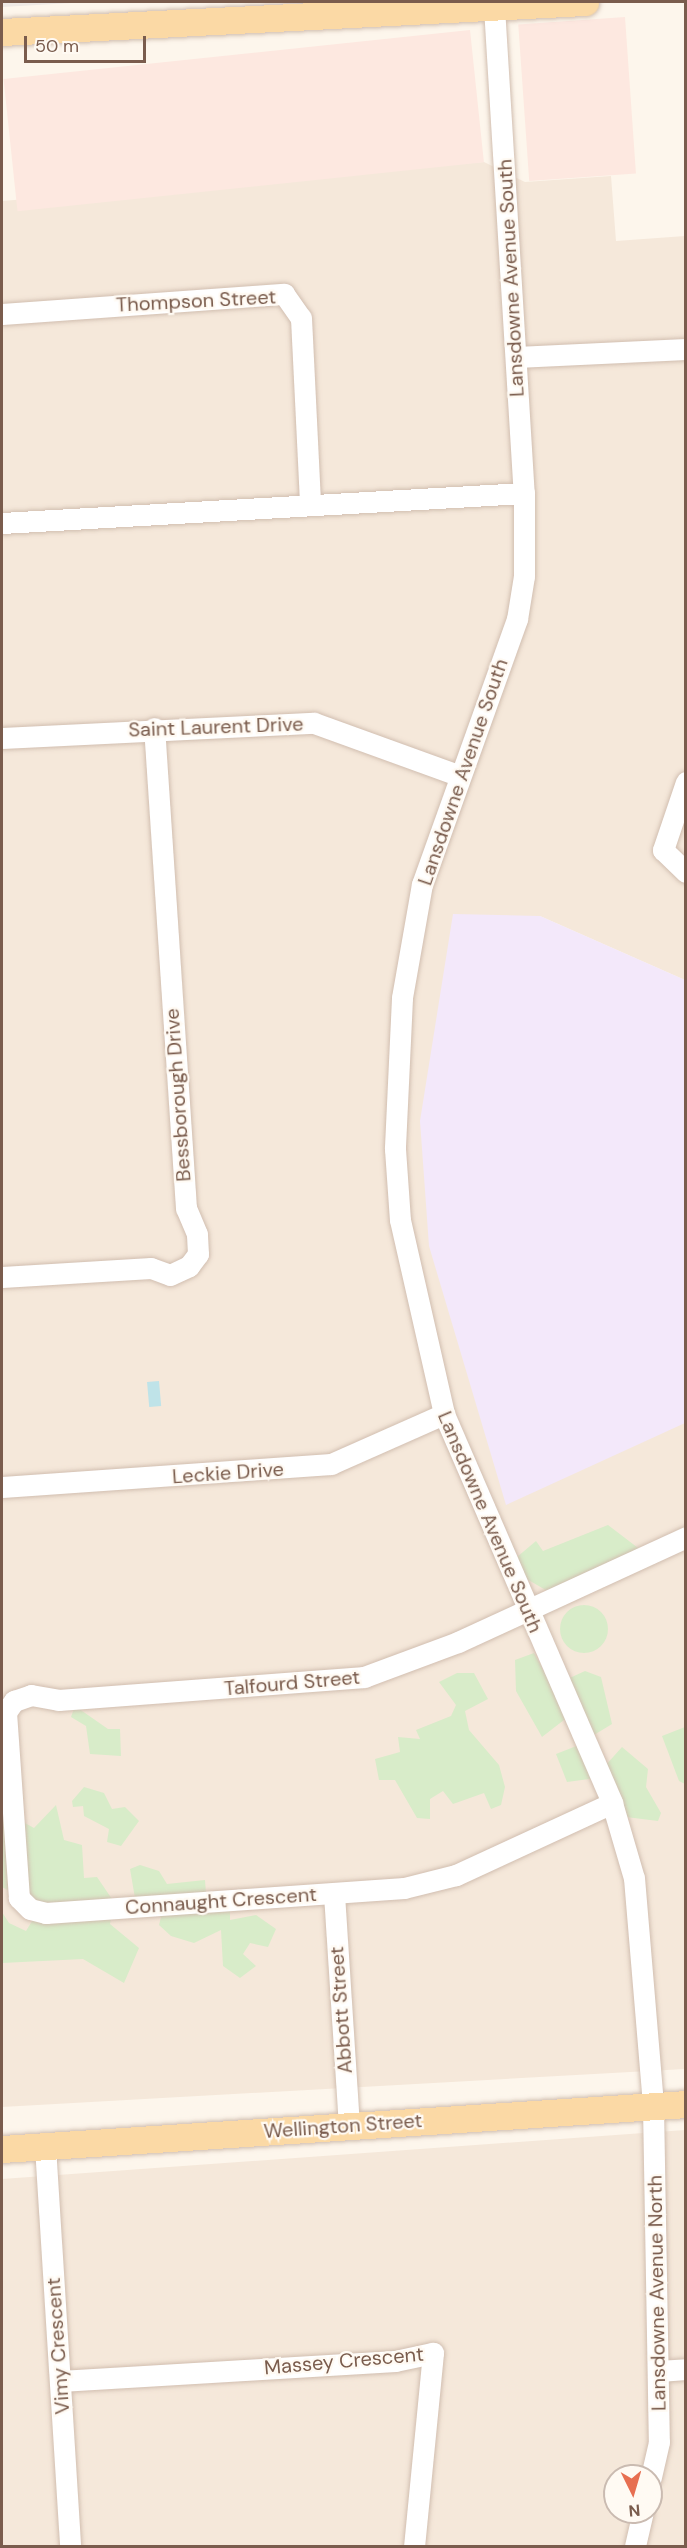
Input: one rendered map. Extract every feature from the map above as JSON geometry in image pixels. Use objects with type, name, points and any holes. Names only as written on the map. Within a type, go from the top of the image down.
[{"type":"main road","points":[[2,32],[585,2]]},
{"type":"main road","name":"Wellington Street","points":[[2,2149],[686,2104]]},
{"type":"street","name":"Lansdowne Avenue South","points":[[494,7],[524,493],[517,619],[458,775],[422,884],[395,1082],[400,1221],[444,1414],[612,1803],[634,1878],[653,2106]]},
{"type":"street","name":"Thompson Street","points":[[2,314],[284,294],[300,318],[310,505]]},
{"type":"street","points":[[516,357],[686,349]]},
{"type":"street","points":[[2,523],[524,493]]},
{"type":"street","name":"Saint Laurent Drive","points":[[2,738],[154,728],[314,723],[458,775]]},
{"type":"street","name":"Bessborough Drive","points":[[2,1277],[151,1268],[170,1275],[189,1266],[198,1254],[197,1234],[186,1208],[154,728]]},
{"type":"street","points":[[686,782],[663,850],[686,872]]},
{"type":"street","name":"Leckie Drive","points":[[2,1487],[331,1464],[444,1414]]},
{"type":"street","name":"Talfourd Street","points":[[14,1701],[364,1677],[400,1667],[686,1537]]},
{"type":"street","name":"Connaught Crescent","points":[[14,1701],[5,1725],[14,1876],[19,1898],[30,1909],[46,1913],[404,1888],[456,1875],[612,1803]]},
{"type":"street","name":"Abbott Street","points":[[334,1894],[349,2125]]},
{"type":"street","name":"Lansdowne Avenue North","points":[[653,2106],[659,2371],[659,2442],[654,2464]]},
{"type":"street","name":"Vimy Crescent","points":[[45,2146],[70,2547]]},
{"type":"street","name":"Massey Crescent","points":[[60,2381],[395,2361],[433,2353],[414,2547]]},
{"type":"street","points":[[659,2371],[686,2369]]},
{"type":"street","points":[[635,2547],[640,2524]]},
{"type":"shaded area","points":[[2,2],[89,2],[2,7]]},
{"type":"shaded area","points":[[625,17],[636,174],[529,181],[518,24]]},
{"type":"shaded area","points":[[470,30],[484,162],[17,211],[4,79]]},
{"type":"shaded area","points":[[484,162],[525,182],[611,176],[616,241],[685,236],[685,980],[540,916],[685,1423],[685,2069],[2,2107],[2,201]]},
{"type":"shaded area","points":[[453,914],[540,916],[685,980],[685,1423],[506,1505],[429,1246],[420,1121]]},
{"type":"shaded area","points":[[685,2130],[685,2546],[2,2546],[2,2179]]},
{"type":"green space","points":[[608,1525],[646,1554],[556,1596],[525,1578],[517,1557],[536,1541],[543,1551]]},
{"type":"green space","points":[[584,1605],[601,1612],[608,1629],[601,1646],[584,1653],[567,1646],[560,1629],[567,1612]]},
{"type":"green space","points":[[534,1653],[552,1686],[585,1671],[601,1677],[612,1724],[594,1735],[582,1706],[542,1737],[516,1691],[515,1660]]},
{"type":"green space","points":[[457,1673],[474,1673],[488,1699],[465,1711],[469,1730],[499,1765],[505,1787],[501,1805],[491,1809],[484,1793],[453,1804],[443,1791],[430,1799],[430,1819],[417,1818],[395,1780],[379,1780],[375,1759],[400,1752],[398,1737],[420,1739],[416,1730],[451,1716],[456,1705],[439,1682]]},
{"type":"green space","points":[[75,1706],[108,1729],[120,1729],[121,1756],[90,1754],[86,1726],[71,1717]]},
{"type":"green space","points":[[686,1727],[685,1784],[679,1781],[662,1736]]},
{"type":"green space","points":[[579,1745],[605,1766],[622,1747],[648,1769],[646,1787],[661,1813],[658,1821],[626,1817],[604,1777],[567,1782],[556,1754]]},
{"type":"green space","points":[[2,1750],[5,1812],[34,1828],[56,1805],[64,1840],[82,1845],[84,1878],[97,1877],[114,1902],[110,1924],[139,1948],[124,1983],[83,1959],[2,1963],[2,1912],[9,1923],[26,1931],[40,1908],[2,1887]]},
{"type":"green space","points":[[84,1787],[104,1793],[112,1809],[125,1807],[139,1821],[121,1846],[107,1842],[109,1829],[84,1816],[83,1806],[73,1807],[72,1801]]},
{"type":"green space","points":[[140,1865],[159,1871],[167,1884],[205,1880],[206,1894],[230,1897],[230,1920],[256,1915],[276,1929],[268,1947],[250,1943],[243,1954],[256,1966],[240,1978],[223,1966],[221,1930],[194,1943],[171,1936],[159,1925],[161,1917],[136,1904],[130,1869]]},
{"type":"water","points":[[159,1381],[161,1406],[149,1407],[147,1382]]}]
